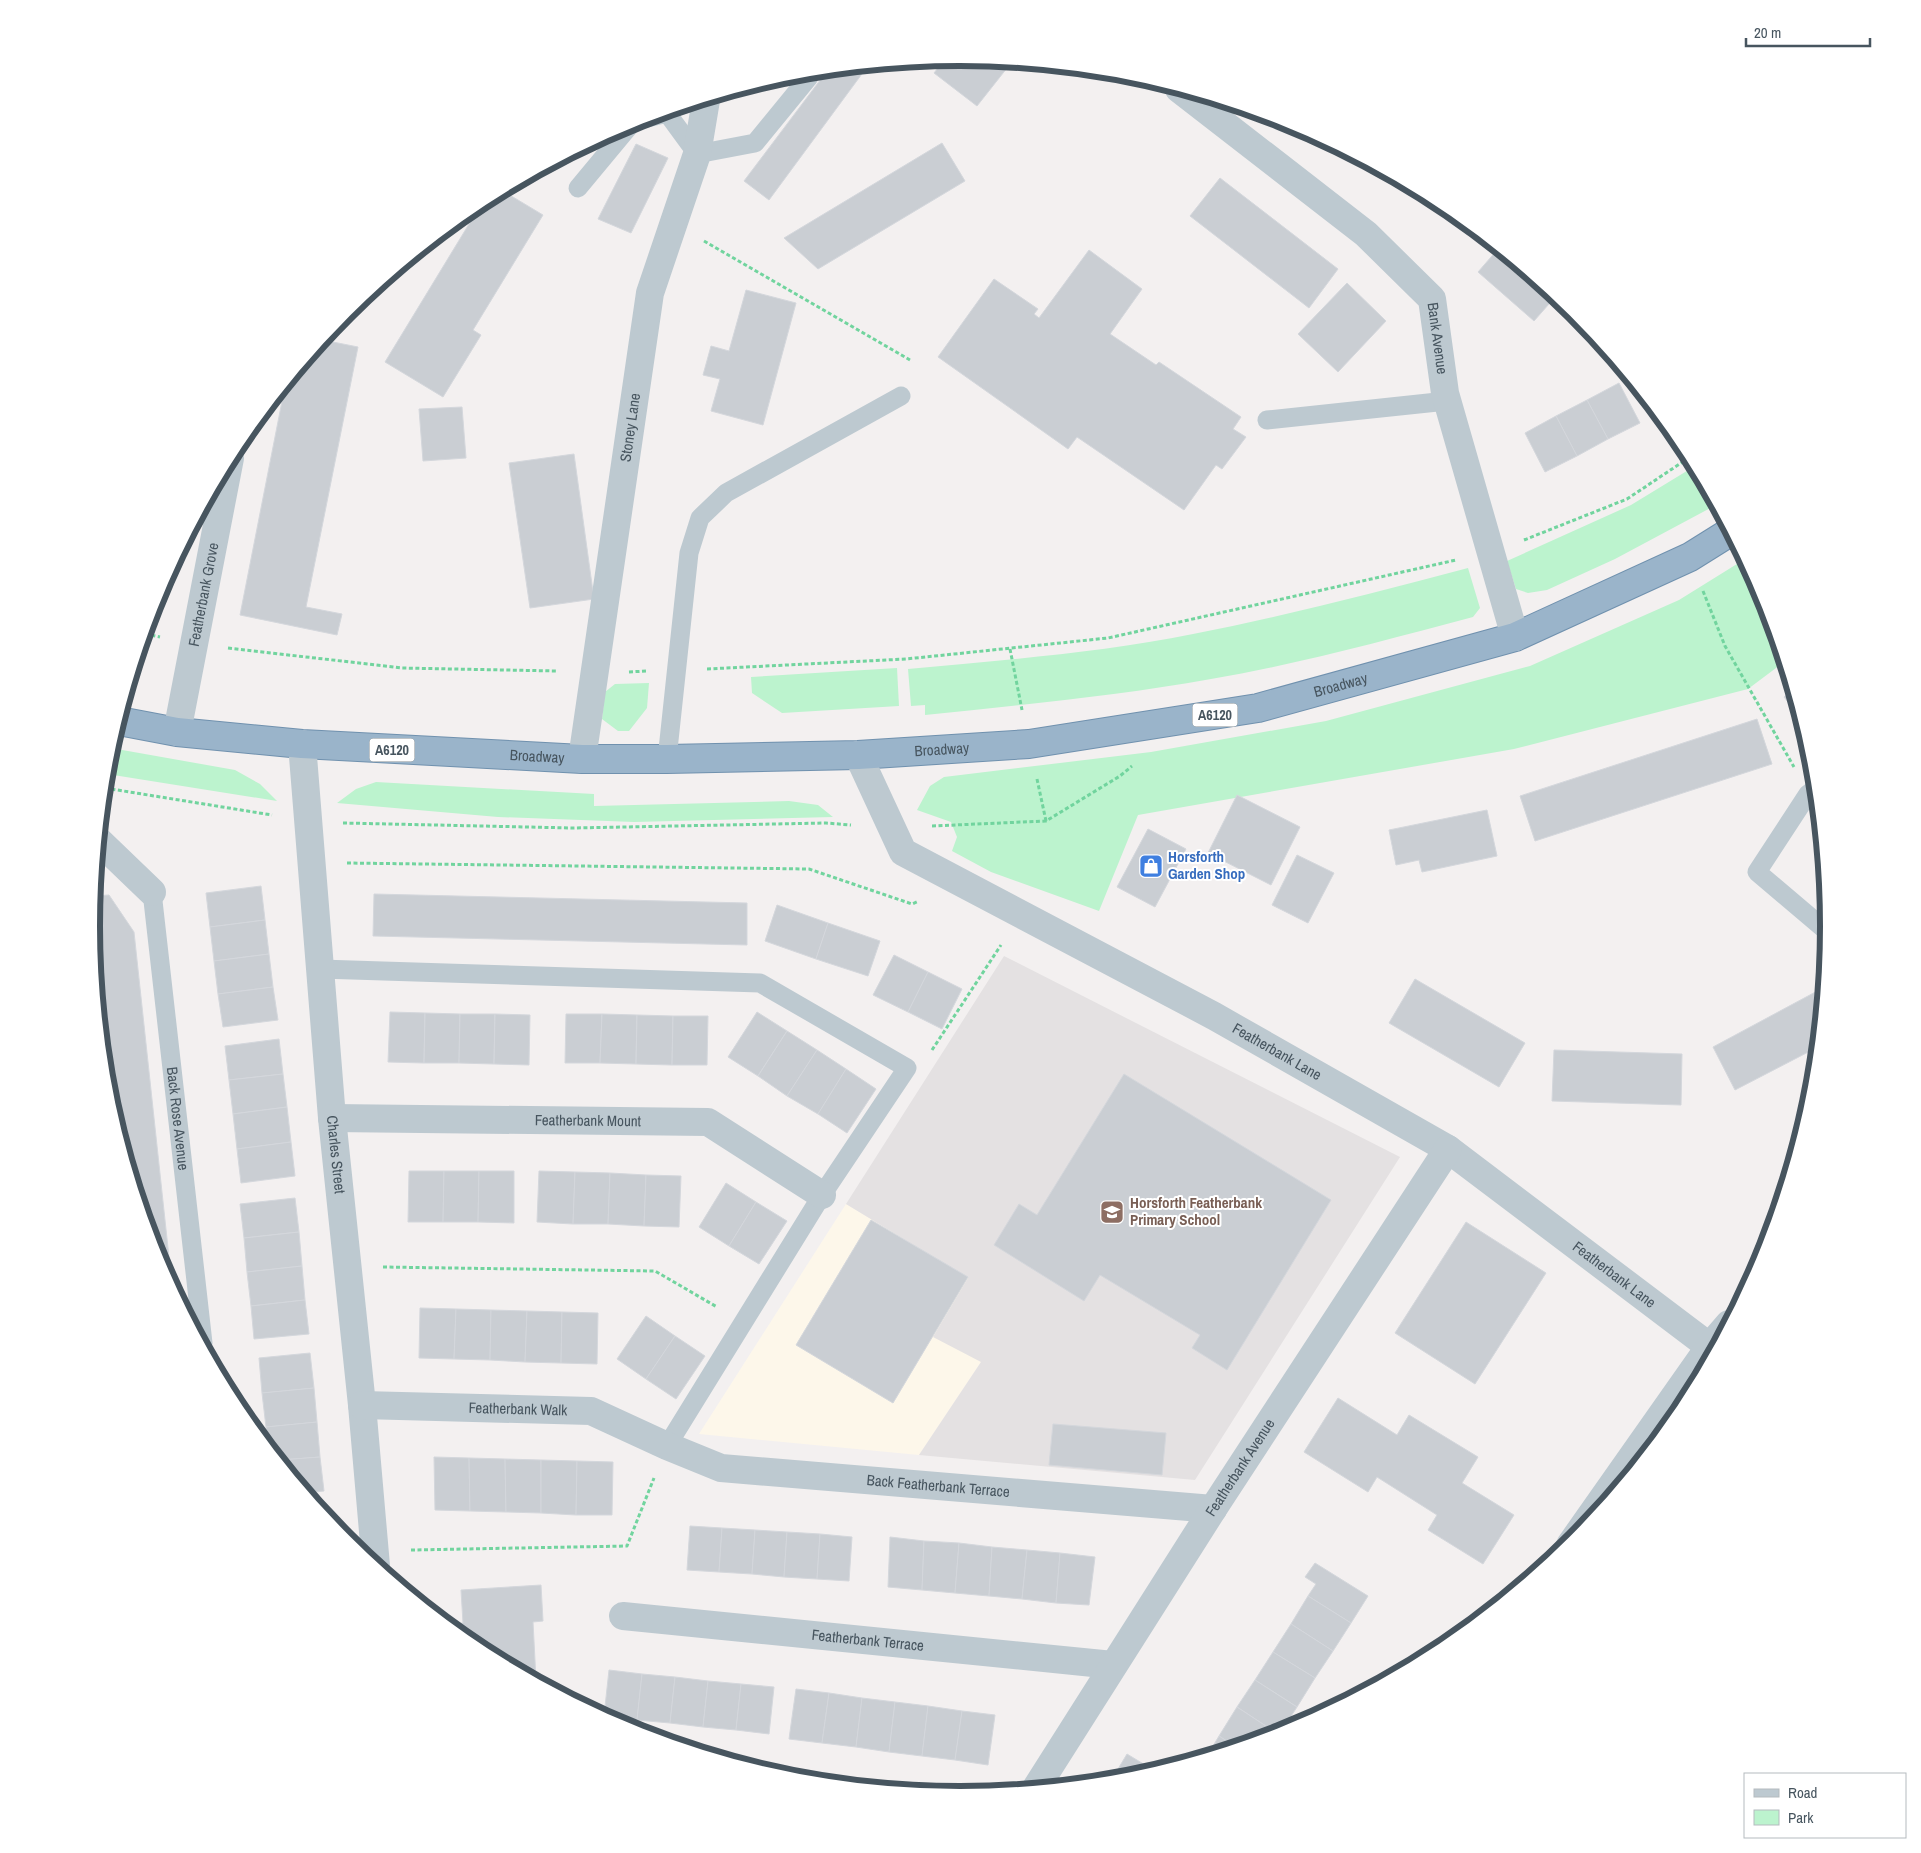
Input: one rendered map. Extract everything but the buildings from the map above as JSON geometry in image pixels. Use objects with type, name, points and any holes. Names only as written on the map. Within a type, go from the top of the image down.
[{"type":"highway","name":"Broadway","points":[[126,722],[177,732],[302,744],[582,759],[858,755],[1030,744],[1258,708],[1515,637],[1690,558],[1726,535]]},
{"type":"street","name":"Bank Avenue","points":[[1190,98],[1366,234],[1432,299],[1447,401],[1515,637]]},
{"type":"street","name":"Stoney Lane","points":[[582,759],[650,293],[697,154],[705,106]]},
{"type":"street","name":"Featherbank Grove","points":[[177,732],[226,480]]},
{"type":"street","name":"Charles Street","points":[[302,744],[332,1118],[376,1557]]},
{"type":"street","name":"Featherbank Lane","points":[[858,755],[890,828],[903,852],[1214,1016],[1448,1149],[1710,1347]]},
{"type":"street","points":[[105,846],[152,892]]},
{"type":"street","name":"Featherbank Mount","points":[[332,1118],[708,1122],[822,1196]]},
{"type":"street","name":"Featherbank Avenue","points":[[1039,1783],[1213,1509],[1448,1149]]},
{"type":"street","points":[[1606,1495],[1702,1362]]},
{"type":"street","name":"Featherbank Walk","points":[[362,1405],[590,1411],[667,1446]]},
{"type":"street","name":"Back Featherbank Terrace","points":[[667,1446],[721,1468],[1213,1509]]},
{"type":"street","name":"Featherbank Terrace","points":[[623,1616],[1113,1665]]},
{"type":"lane","points":[[670,117],[697,154],[755,143],[805,81]]},
{"type":"lane","points":[[578,188],[620,137]]},
{"type":"lane","points":[[667,759],[689,553],[700,518],[726,493],[901,396]]},
{"type":"lane","points":[[1268,420],[1447,401]]},
{"type":"lane","points":[[1810,794],[1756,872],[1821,926]]},
{"type":"lane","name":"Back Rose Avenue","points":[[152,892],[202,1330]]},
{"type":"lane","points":[[320,969],[760,983],[907,1068],[822,1196],[667,1446]]},
{"type":"path","points":[[674,223],[910,360]]},
{"type":"path","points":[[152,635],[194,644],[402,668],[594,672],[676,671],[906,659],[1108,638],[1490,553],[1626,499],[1684,461]]},
{"type":"path","points":[[1690,558],[1725,646],[1808,785]]},
{"type":"path","points":[[112,789],[308,821],[573,828],[826,823],[890,828],[1046,821],[1120,776],[1134,763]]},
{"type":"path","points":[[311,863],[809,869],[912,904],[960,881]]},
{"type":"path","points":[[907,1068],[930,1052],[1021,914]]},
{"type":"path","points":[[348,1266],[655,1271],[743,1323]]},
{"type":"path","points":[[377,1558],[627,1546],[667,1446]]},
{"type":"shaded area","name":"Horsforth Featherbank Primary School","points":[[1004,956],[1400,1157],[1195,1480],[919,1455],[981,1362],[933,1337],[968,1278],[846,1204]]},
{"type":"shaded area","points":[[846,1204],[968,1277],[981,1362],[919,1455],[699,1434]]},
{"type":"green space","points":[[1689,470],[1711,508],[1615,559],[1547,590],[1528,593],[1516,589],[1507,561],[1631,505]]},
{"type":"green space","points":[[1739,562],[1755,597],[1780,665],[1748,689],[1514,749],[1138,815],[1099,911],[991,872],[952,851],[957,837],[951,822],[917,810],[930,786],[944,777],[1151,752],[1326,721],[1530,666],[1679,600]]},
{"type":"green space","points":[[1468,568],[1480,608],[1473,617],[1342,651],[1244,673],[1104,695],[925,715],[925,705],[911,706],[908,669],[1051,655],[1158,641],[1297,612]]},
{"type":"green space","points":[[897,668],[899,706],[782,713],[752,693],[751,677]]},
{"type":"green space","points":[[649,683],[647,708],[629,731],[618,731],[602,719],[605,692],[615,684]]},
{"type":"green space","points":[[119,749],[235,770],[260,784],[277,801],[114,775]]},
{"type":"green space","points":[[376,782],[594,794],[594,806],[789,801],[818,805],[833,817],[634,822],[498,817],[337,803],[356,789]]},
{"type":"place","name":"Horsforth Garden Shop","points":[[1151,866]]},
{"type":"place","name":"Horsforth Featherbank Primary School","points":[[1112,1212]]}]
